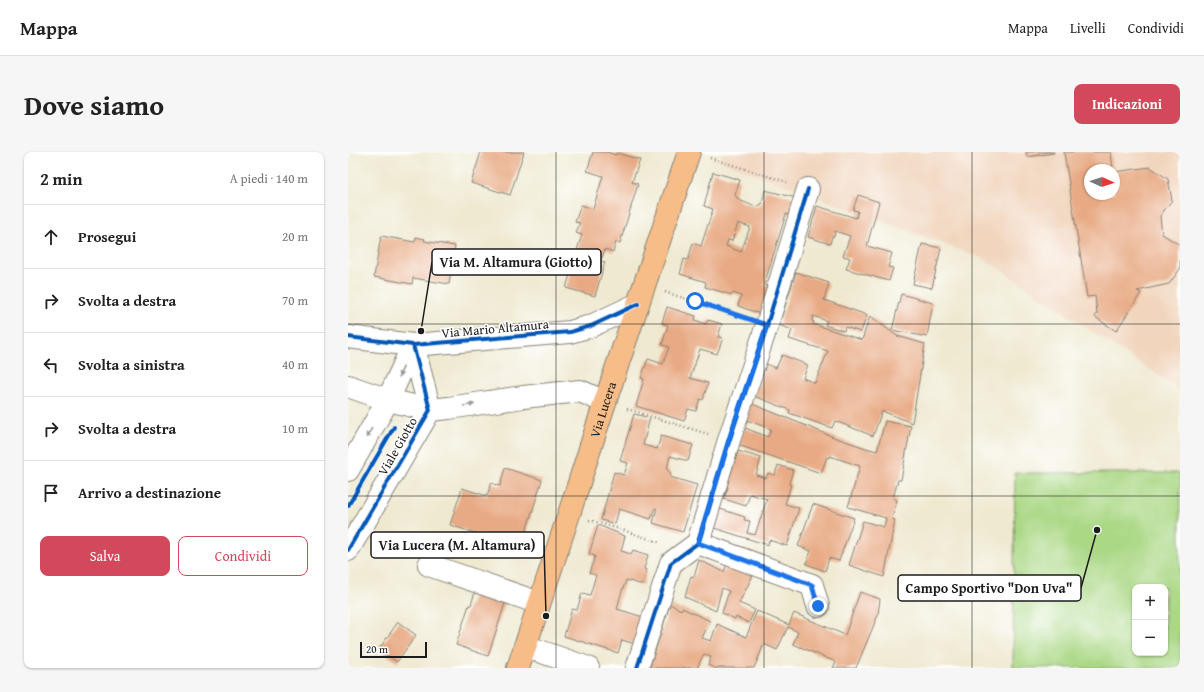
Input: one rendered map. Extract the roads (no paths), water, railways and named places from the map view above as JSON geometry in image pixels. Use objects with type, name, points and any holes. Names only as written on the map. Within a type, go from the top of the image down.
[{"type":"main road","name":"Via Lucera","points":[[518,668],[638,304],[699,155]]},
{"type":"street","points":[[637,668],[671,563],[692,548],[767,325],[808,189]]},
{"type":"street","name":"Via Mario Altamura","points":[[348,337],[413,345],[570,332],[591,326],[638,304]]},
{"type":"street","points":[[348,470],[388,400],[413,345]]},
{"type":"street","name":"Viale Giotto","points":[[348,550],[430,410],[413,345]]},
{"type":"street","points":[[348,386],[388,400],[430,410],[523,397],[580,391],[605,402]]},
{"type":"street","points":[[692,548],[812,585],[818,606]]},
{"type":"street","points":[[429,565],[539,603]]},
{"type":"street","points":[[525,646],[588,668]]},
{"type":"place","name":"Via M. Altamura (Giotto)","points":[[421,331]]},
{"type":"place","name":"Campo Sportivo \"Don Uva\"","points":[[1097,530]]},
{"type":"place","name":"Via Lucera (M. Altamura)","points":[[546,616]]}]
